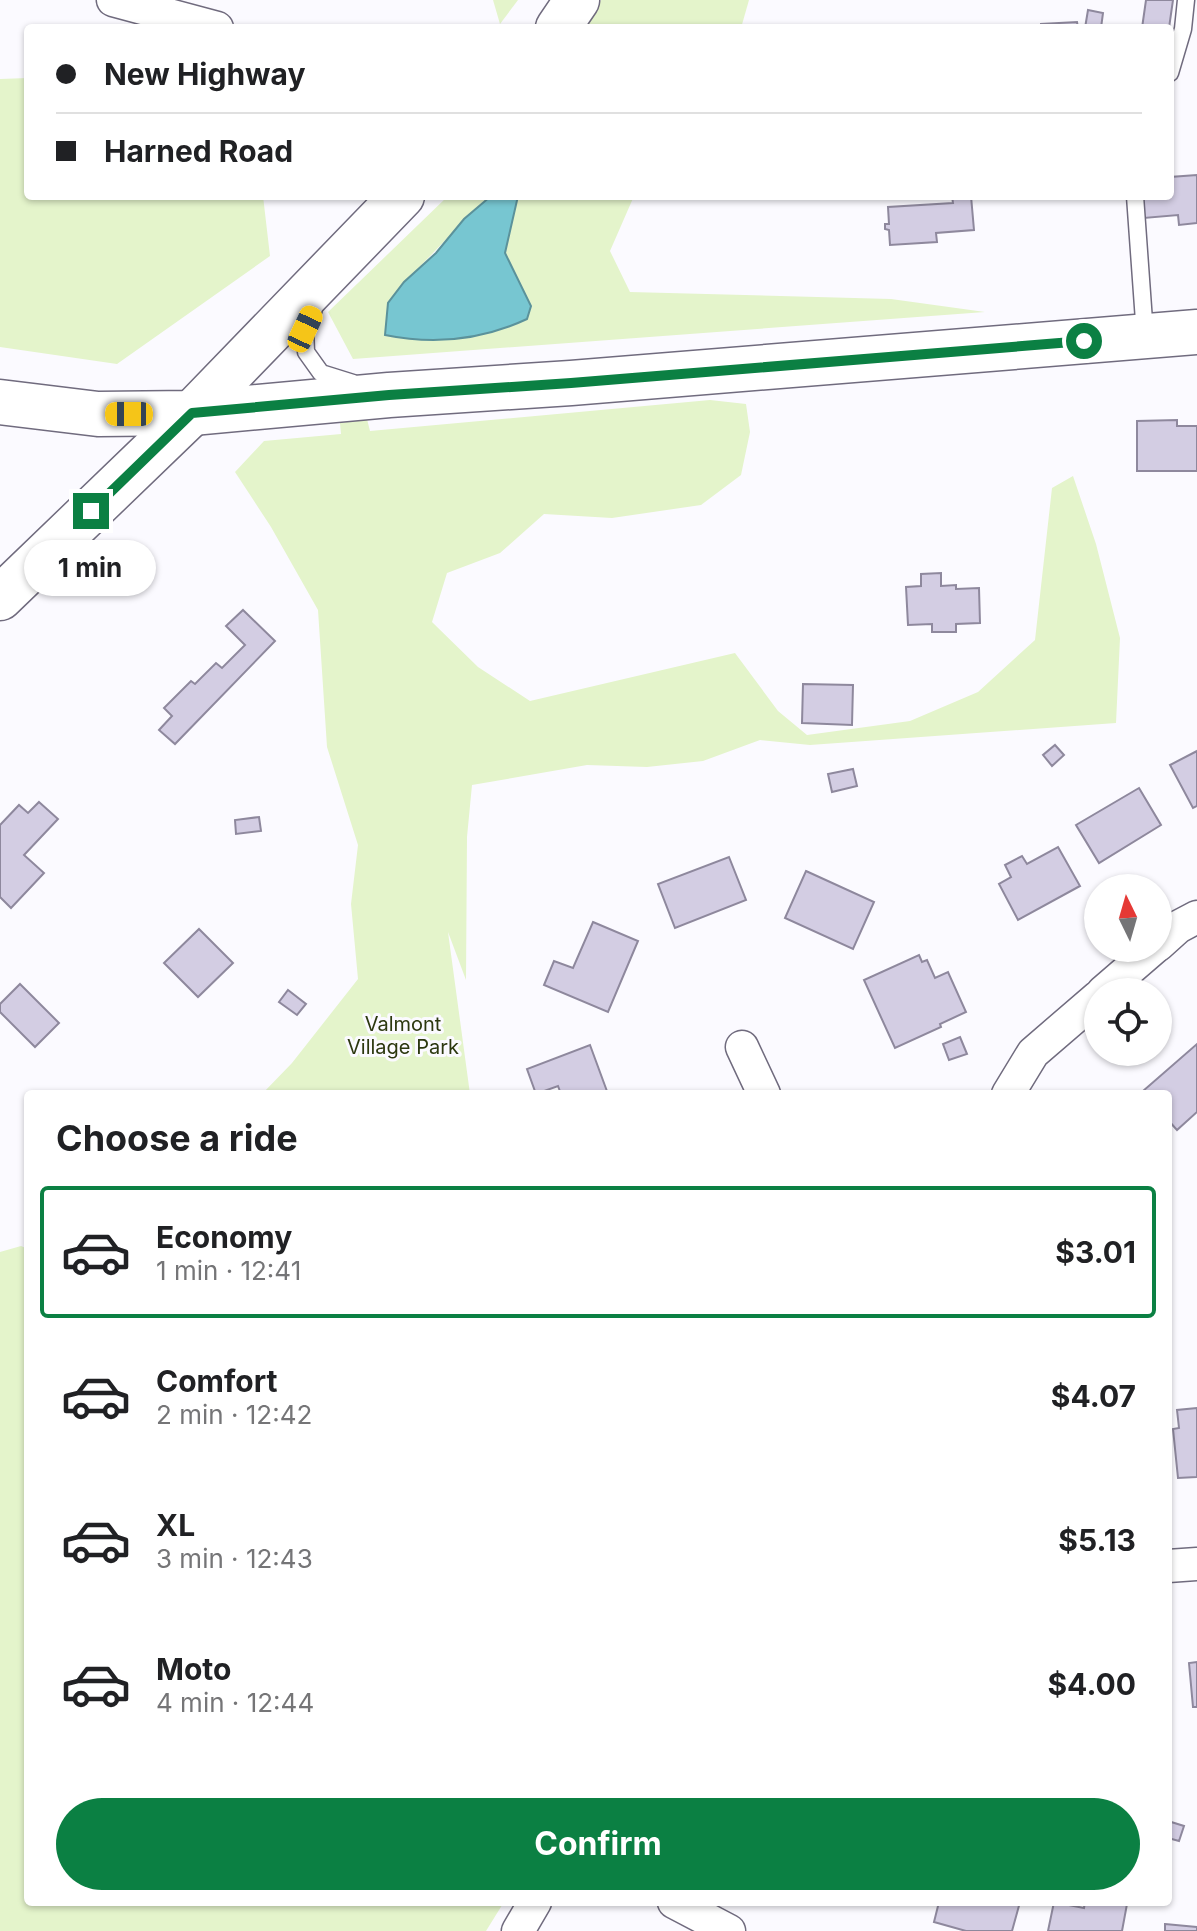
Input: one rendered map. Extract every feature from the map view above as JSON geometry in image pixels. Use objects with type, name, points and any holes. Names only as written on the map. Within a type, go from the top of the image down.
[{"type":"street","points":[[113,0],[202,24]]},
{"type":"street","points":[[561,24],[577,0]]},
{"type":"street","points":[[0,598],[192,413],[398,200]]},
{"type":"street","points":[[0,402],[98,414],[192,413],[1197,332]]},
{"type":"street","points":[[1172,932],[1197,917]]},
{"type":"street","points":[[1119,978],[1138,962]]},
{"type":"street","points":[[1010,1090],[1033,1053],[1084,1009]]},
{"type":"street","points":[[742,1047],[762,1090]]},
{"type":"street","points":[[1172,1566],[1197,1564]]},
{"type":"street","points":[[518,1931],[533,1906]]},
{"type":"street","points":[[682,1906],[729,1931]]},
{"type":"lane","points":[[1174,59],[1183,29],[1186,0]]},
{"type":"lane","points":[[1135,200],[1145,336]]},
{"type":"lane","points":[[334,267],[305,329],[306,352],[321,373],[389,395]]},
{"type":"green space","points":[[493,0],[518,0],[500,24]]},
{"type":"green space","points":[[601,0],[749,0],[742,24],[586,24]]},
{"type":"green space","points":[[24,78],[24,200],[263,200],[270,256],[117,364],[0,347],[0,79]]},
{"type":"green space","points":[[444,200],[487,200],[404,282],[531,306],[505,253],[517,200],[632,200],[610,251],[630,292],[891,299],[985,312],[353,359],[328,312]]},
{"type":"green space","name":"Valmont Village Park","points":[[710,400],[746,404],[750,432],[741,475],[701,505],[612,518],[544,514],[500,553],[447,573],[432,622],[478,667],[530,701],[735,653],[778,711],[807,735],[910,721],[978,692],[1035,640],[1052,488],[1073,476],[1096,544],[1120,638],[1116,723],[810,745],[760,740],[703,761],[647,767],[587,765],[472,785],[467,837],[466,980],[448,932],[469,1090],[266,1090],[292,1063],[358,979],[351,904],[358,845],[327,747],[318,610],[271,527],[235,472],[264,441],[341,434],[340,423],[367,419],[370,431]]},
{"type":"green space","points":[[24,1247],[24,1906],[502,1906],[486,1931],[0,1931],[0,1252]]},
{"type":"water","points":[[486,200],[517,200],[505,253],[531,306],[527,319],[493,332],[458,339],[422,340],[385,335],[388,303],[464,219]]},
{"type":"building","points":[[1146,0],[1173,0],[1170,24],[1143,24]]},
{"type":"building","points":[[1088,10],[1103,13],[1102,24],[1086,24]]},
{"type":"building","points":[[1197,175],[1197,223],[1179,225],[1178,215],[1144,218],[1142,200],[1174,200],[1174,177]]},
{"type":"building","points":[[953,200],[971,200],[974,230],[936,233],[937,242],[890,245],[889,230],[885,229],[885,224],[889,224],[888,207],[953,203]]},
{"type":"building","points":[[1177,420],[1177,426],[1197,426],[1197,471],[1137,471],[1137,421]]},
{"type":"building","points":[[941,573],[941,586],[979,588],[980,623],[956,624],[956,632],[932,632],[932,624],[908,625],[906,587],[921,586],[921,574]]},
{"type":"building","points":[[243,610],[275,641],[175,744],[159,730],[172,716],[164,708],[191,681],[195,684],[216,663],[222,668],[245,645],[226,626]]},
{"type":"building","points":[[803,684],[853,685],[852,725],[802,723]]},
{"type":"building","points":[[1055,745],[1064,755],[1052,766],[1043,755]]},
{"type":"building","points":[[1197,751],[1197,806],[1193,808],[1170,765]]},
{"type":"building","points":[[853,769],[857,786],[832,792],[828,774]]},
{"type":"building","points":[[1139,788],[1161,825],[1099,863],[1076,825]]},
{"type":"building","points":[[39,802],[58,819],[24,855],[44,873],[11,908],[0,897],[0,825],[19,805],[28,813]]},
{"type":"building","points":[[259,817],[261,831],[236,834],[235,820]]},
{"type":"building","points":[[1058,847],[1080,886],[1018,920],[999,884],[1011,877],[1005,865],[1022,856],[1027,864]]},
{"type":"building","points":[[729,857],[746,900],[675,928],[658,884]]},
{"type":"building","points":[[806,871],[874,902],[853,949],[785,918]]},
{"type":"building","points":[[593,922],[638,941],[608,1012],[544,985],[554,961],[573,968]]},
{"type":"building","points":[[199,929],[233,963],[198,997],[164,963]]},
{"type":"building","points":[[919,955],[922,962],[927,960],[935,978],[948,972],[966,1012],[895,1048],[864,980]]},
{"type":"building","points":[[20,984],[59,1023],[35,1047],[0,1012],[0,1004]]},
{"type":"building","points":[[288,990],[306,1004],[297,1015],[279,1002]]},
{"type":"building","points":[[960,1037],[967,1054],[949,1060],[943,1044]]},
{"type":"building","points":[[1197,1044],[1197,1112],[1177,1130],[1172,1124],[1172,1090],[1144,1090]]},
{"type":"building","points":[[590,1045],[607,1090],[560,1090],[558,1086],[535,1090],[527,1069]]},
{"type":"building","points":[[1197,1408],[1197,1477],[1178,1478],[1173,1429],[1179,1428],[1177,1410]]},
{"type":"building","points":[[1197,1662],[1197,1707],[1193,1707],[1189,1663]]},
{"type":"building","points":[[1172,1822],[1184,1826],[1179,1841],[1172,1839]]},
{"type":"building","points":[[938,1906],[1019,1906],[1012,1931],[966,1931],[934,1922]]},
{"type":"building","points":[[1053,1906],[1127,1906],[1122,1931],[1048,1931]]},
{"type":"building","points":[[1165,1924],[1197,1927],[1197,1931],[1165,1931]]},
{"type":"route","points":[[91,511],[192,413],[1084,341]]}]
